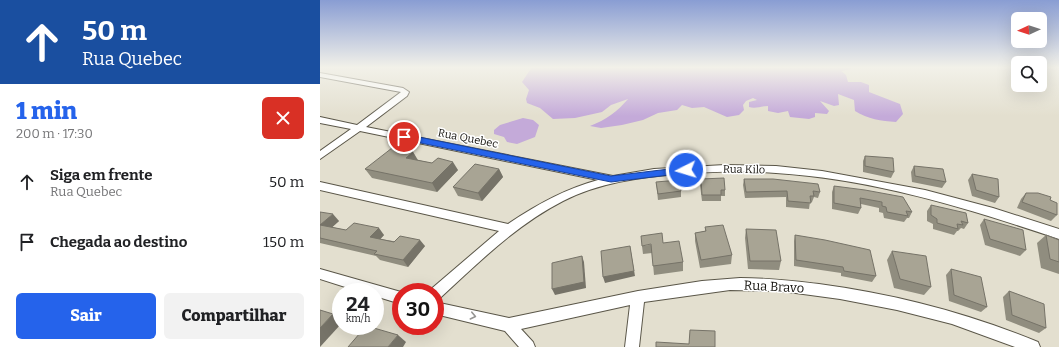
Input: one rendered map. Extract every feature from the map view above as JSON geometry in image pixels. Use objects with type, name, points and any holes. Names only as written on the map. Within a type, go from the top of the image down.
[{"type":"street","points":[[320,156],[404,94],[403,90],[365,83]]},
{"type":"street","name":"Rua Quebec","points":[[320,120],[611,179]]},
{"type":"street","name":"Rua Kilo","points":[[444,286],[509,229],[560,198],[611,179],[644,174],[708,169],[787,170],[871,183],[928,196],[1001,214],[1059,234]]},
{"type":"street","points":[[320,186],[509,229]]},
{"type":"street","points":[[320,274],[392,295]]},
{"type":"street","name":"Rua Bravo","points":[[509,325],[638,297],[731,284],[781,285],[842,292],[891,301],[942,314],[1033,347]]},
{"type":"street","points":[[632,347],[638,297]]},
{"type":"street","points":[[444,310],[509,325],[528,347]]},
{"type":"shaded area","points":[[523,83],[864,83],[869,85],[869,92],[900,104],[903,114],[896,122],[870,118],[855,111],[854,100],[838,94],[839,105],[834,106],[820,101],[829,111],[827,114],[815,113],[815,117],[809,119],[790,117],[788,111],[778,113],[768,111],[768,106],[754,108],[749,107],[749,102],[757,100],[753,98],[746,101],[743,105],[744,110],[739,115],[727,117],[704,107],[692,108],[682,105],[677,110],[658,113],[643,120],[601,128],[590,126],[611,115],[628,99],[611,105],[602,112],[575,118],[553,119],[540,108],[527,103],[526,99],[529,90]]},
{"type":"shaded area","points":[[523,118],[533,120],[539,125],[535,137],[517,144],[507,142],[504,137],[494,134],[494,130],[500,125]]},
{"type":"building","points":[[392,148],[413,152],[406,158],[432,163],[438,158],[453,162],[432,183],[365,169]]},
{"type":"building","points":[[865,156],[893,158],[894,172],[865,166]]},
{"type":"building","points":[[475,164],[499,169],[478,193],[453,187]]},
{"type":"building","points":[[914,166],[943,169],[946,182],[915,176]]},
{"type":"building","points":[[972,174],[998,179],[999,197],[976,190]]},
{"type":"building","points":[[724,178],[725,190],[721,190],[721,195],[702,195],[701,179]]},
{"type":"building","points":[[744,179],[773,179],[818,184],[820,192],[813,191],[814,196],[810,196],[811,203],[788,201],[787,191],[746,192]]},
{"type":"building","points":[[679,180],[681,191],[658,194],[656,182]]},
{"type":"building","points":[[834,186],[903,197],[912,212],[906,211],[908,216],[887,212],[886,207],[882,206],[882,202],[860,198],[861,208],[834,203]]},
{"type":"building","points":[[1026,193],[1038,193],[1051,197],[1050,200],[1057,203],[1057,215],[1022,202]]},
{"type":"building","points":[[931,205],[966,213],[968,223],[961,221],[963,225],[957,224],[958,229],[937,223],[937,219],[931,215]]},
{"type":"building","points":[[320,212],[333,214],[320,225]]},
{"type":"building","points":[[984,219],[1023,230],[1026,250],[990,239]]},
{"type":"building","points":[[354,223],[379,228],[370,237],[394,242],[400,236],[420,240],[403,260],[374,254],[377,251],[320,238],[320,225],[346,230]]},
{"type":"building","points":[[723,225],[732,255],[701,260],[695,233],[706,231],[705,227]]},
{"type":"building","points":[[746,229],[776,230],[781,261],[750,261]]},
{"type":"building","points":[[662,233],[663,243],[679,241],[683,262],[653,266],[651,244],[642,246],[641,236]]},
{"type":"building","points":[[795,235],[870,250],[876,276],[844,271],[843,267],[796,260]]},
{"type":"building","points":[[1046,235],[1059,240],[1059,262],[1050,259]]},
{"type":"building","points":[[630,246],[634,271],[603,277],[601,251]]},
{"type":"building","points":[[892,251],[926,256],[931,287],[900,279]]},
{"type":"building","points":[[582,256],[584,282],[552,289],[552,263]]},
{"type":"building","points":[[951,269],[981,277],[987,307],[954,295]]},
{"type":"building","points":[[1009,291],[1044,304],[1046,328],[1012,315]]},
{"type":"building","points":[[320,310],[332,314],[332,315],[320,328]]},
{"type":"building","points":[[690,330],[715,331],[715,347],[656,347],[656,342],[689,344]]},
{"type":"building","points":[[384,331],[392,333],[392,335],[398,335],[388,347],[348,347],[358,335],[384,335]]},
{"type":"route","points":[[404,137],[611,179],[686,170]]}]
